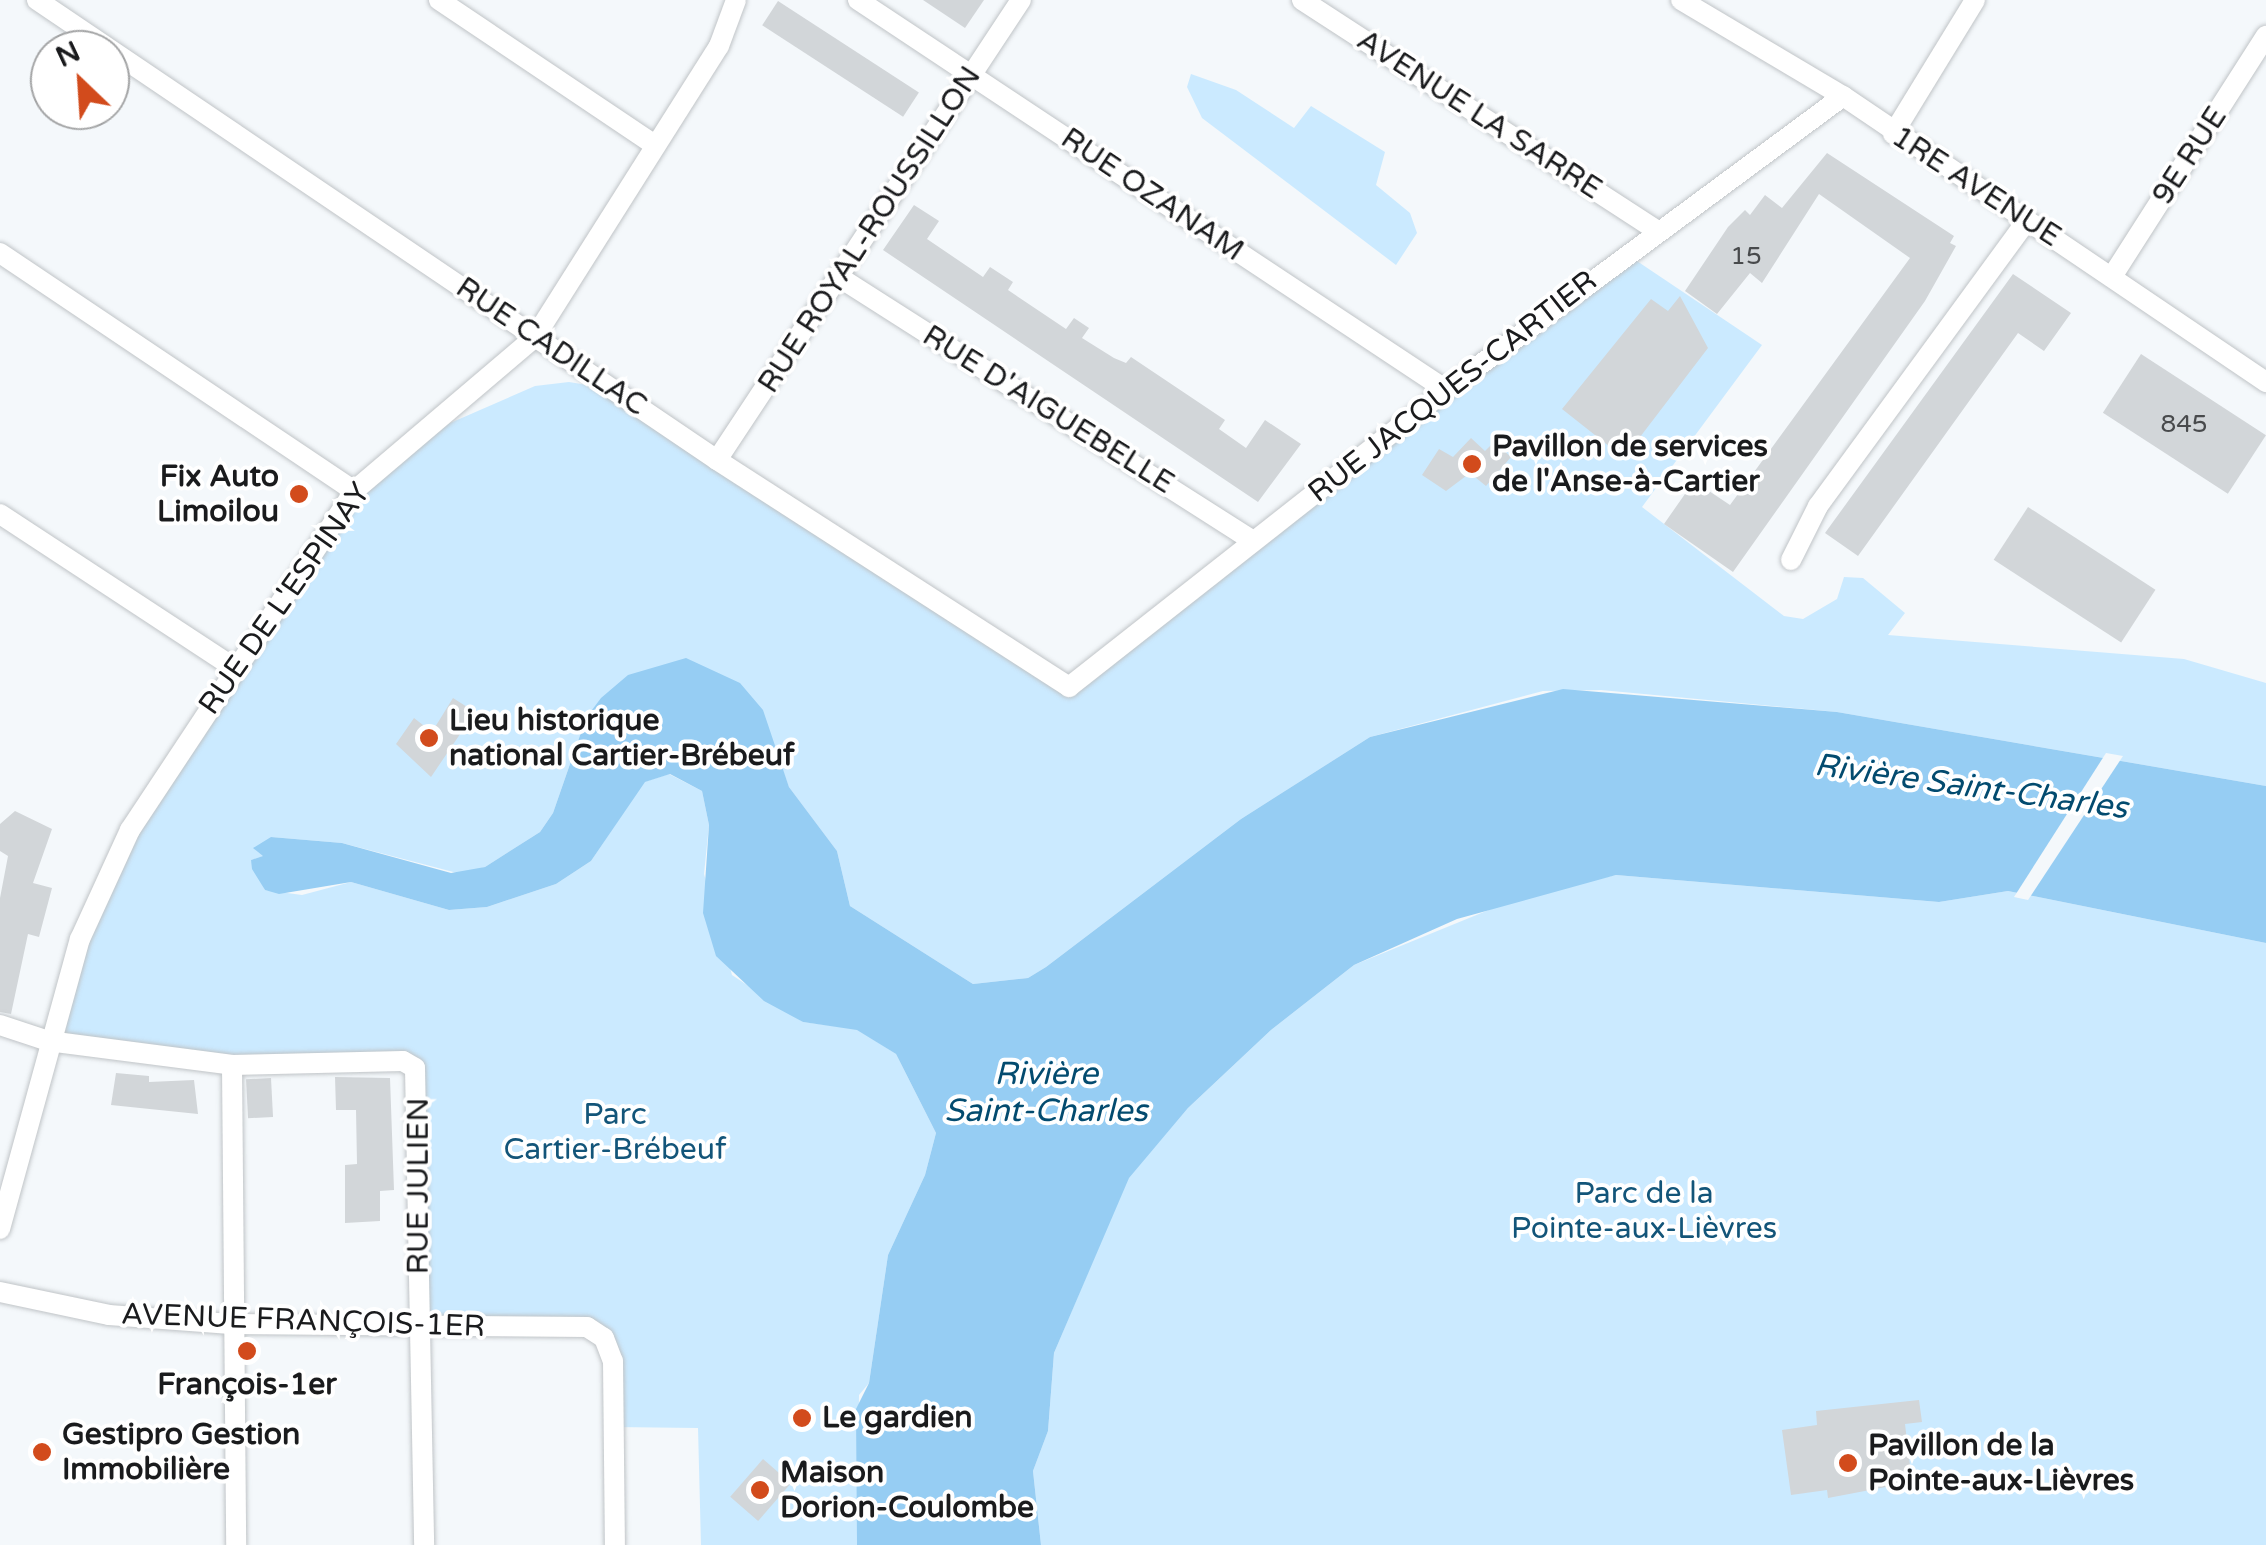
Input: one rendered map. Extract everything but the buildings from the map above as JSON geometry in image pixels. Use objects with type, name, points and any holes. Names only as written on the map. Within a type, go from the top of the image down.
[{"type":"street","name":"RUE CADILLAC","points":[[37,0],[717,460],[1070,687]]},
{"type":"street","points":[[439,0],[652,144]]},
{"type":"street","name":"RUE DE L'ESPINAY","points":[[0,1229],[48,1041],[97,894],[233,667],[354,491],[536,337],[652,144],[718,46],[736,0]]},
{"type":"street","name":"RUE OZANAM","points":[[858,0],[1446,390]]},
{"type":"street","name":"RUE ROYAL-ROUSSILLON","points":[[717,460],[842,279],[1021,0]]},
{"type":"street","name":"AVENUE LA SARRE","points":[[1302,0],[1656,230]]},
{"type":"street","name":"1RE AVENUE","points":[[1681,0],[1843,96],[1892,134],[2113,275],[2266,382]]},
{"type":"street","points":[[1892,134],[1975,0]]},
{"type":"street","name":"9E RUE","points":[[2113,275],[2266,36]]},
{"type":"street","name":"RUE JACQUES-CARTIER","points":[[1070,687],[1446,390],[1656,230],[1843,96]]},
{"type":"street","points":[[1791,560],[1818,506],[2026,222]]},
{"type":"street","points":[[0,254],[354,491]]},
{"type":"street","name":"RUE D'AIGUEBELLE","points":[[842,279],[1254,541]]},
{"type":"street","points":[[0,514],[233,667]]},
{"type":"street","points":[[0,1025],[48,1041],[232,1065],[231,1324],[236,1545]]},
{"type":"street","name":"RUE JULIEN","points":[[232,1065],[403,1061],[415,1068],[424,1545]]},
{"type":"street","name":"AVENUE FRANÇOIS-1ER","points":[[0,1292],[109,1315],[231,1324],[587,1327],[604,1338],[613,1361],[615,1545]]},
{"type":"green space","points":[[1191,74],[1236,90],[1294,128],[1311,106],[1385,152],[1376,185],[1410,213],[1417,233],[1396,265],[1202,118],[1187,87]]},
{"type":"green space","name":"Parc Cartier-Brébeuf","points":[[1625,253],[1762,345],[1642,507],[1784,616],[1803,619],[1837,599],[1844,577],[1863,578],[1905,613],[1888,635],[2184,659],[2266,683],[2266,786],[1837,712],[1601,690],[1543,691],[1370,737],[1241,819],[1046,967],[1028,978],[973,984],[850,906],[837,851],[789,787],[782,768],[586,718],[553,813],[540,832],[485,867],[461,874],[342,843],[271,837],[264,856],[251,860],[265,890],[302,895],[351,882],[449,910],[487,907],[556,884],[591,861],[644,782],[669,774],[702,791],[709,825],[704,874],[732,975],[803,1022],[857,1029],[896,1054],[936,1133],[925,1175],[888,1255],[869,1383],[859,1395],[857,1545],[701,1545],[698,1428],[614,1427],[604,1338],[420,1327],[415,1068],[232,1065],[48,1041],[97,893],[354,491],[418,437],[535,386],[569,382],[618,390],[1070,687]]},
{"type":"green space","name":"Parc de la Pointe-aux-Lièvres","points":[[1616,875],[1939,902],[2008,891],[2266,943],[2266,1545],[1041,1545],[1033,1471],[1048,1431],[1054,1353],[1128,1178],[1188,1108],[1271,1030],[1354,965],[1523,896]]},
{"type":"water","name":"Rivière Saint-Charles","points":[[686,658],[740,683],[763,710],[789,787],[837,851],[850,906],[973,984],[1028,978],[1046,967],[1241,819],[1370,737],[1563,689],[1837,712],[2266,786],[2266,943],[2008,891],[1939,902],[1616,875],[1457,919],[1354,965],[1271,1030],[1188,1108],[1129,1178],[1054,1353],[1048,1431],[1033,1471],[1041,1545],[857,1545],[856,1409],[869,1383],[888,1255],[925,1175],[936,1133],[896,1054],[857,1030],[803,1022],[764,1001],[716,956],[703,913],[709,825],[702,791],[670,774],[645,782],[591,861],[556,884],[487,907],[449,910],[351,882],[279,894],[265,890],[252,869],[251,860],[263,856],[253,848],[271,837],[342,843],[451,873],[485,867],[540,832],[553,813],[586,718],[601,698],[628,675]]},
{"type":"pier","points":[[2106,753],[2123,756],[2028,900],[2014,897]]},
{"type":"place","name":"Pavillon de services de l'Anse-à-Cartier","points":[[1472,464]]},
{"type":"place","name":"Fix Auto Limoilou","points":[[299,494]]},
{"type":"place","name":"Lieu historique national Cartier-Brébeuf","points":[[429,738]]},
{"type":"place","name":"François-1er","points":[[247,1351]]},
{"type":"place","name":"Le gardien","points":[[802,1418]]},
{"type":"place","name":"Gestipro Gestion Immobilière","points":[[42,1452]]},
{"type":"place","name":"Pavillon de la Pointe-aux-Lièvres","points":[[1848,1463]]},
{"type":"place","name":"Maison Dorion-Coulombe","points":[[760,1490]]}]
